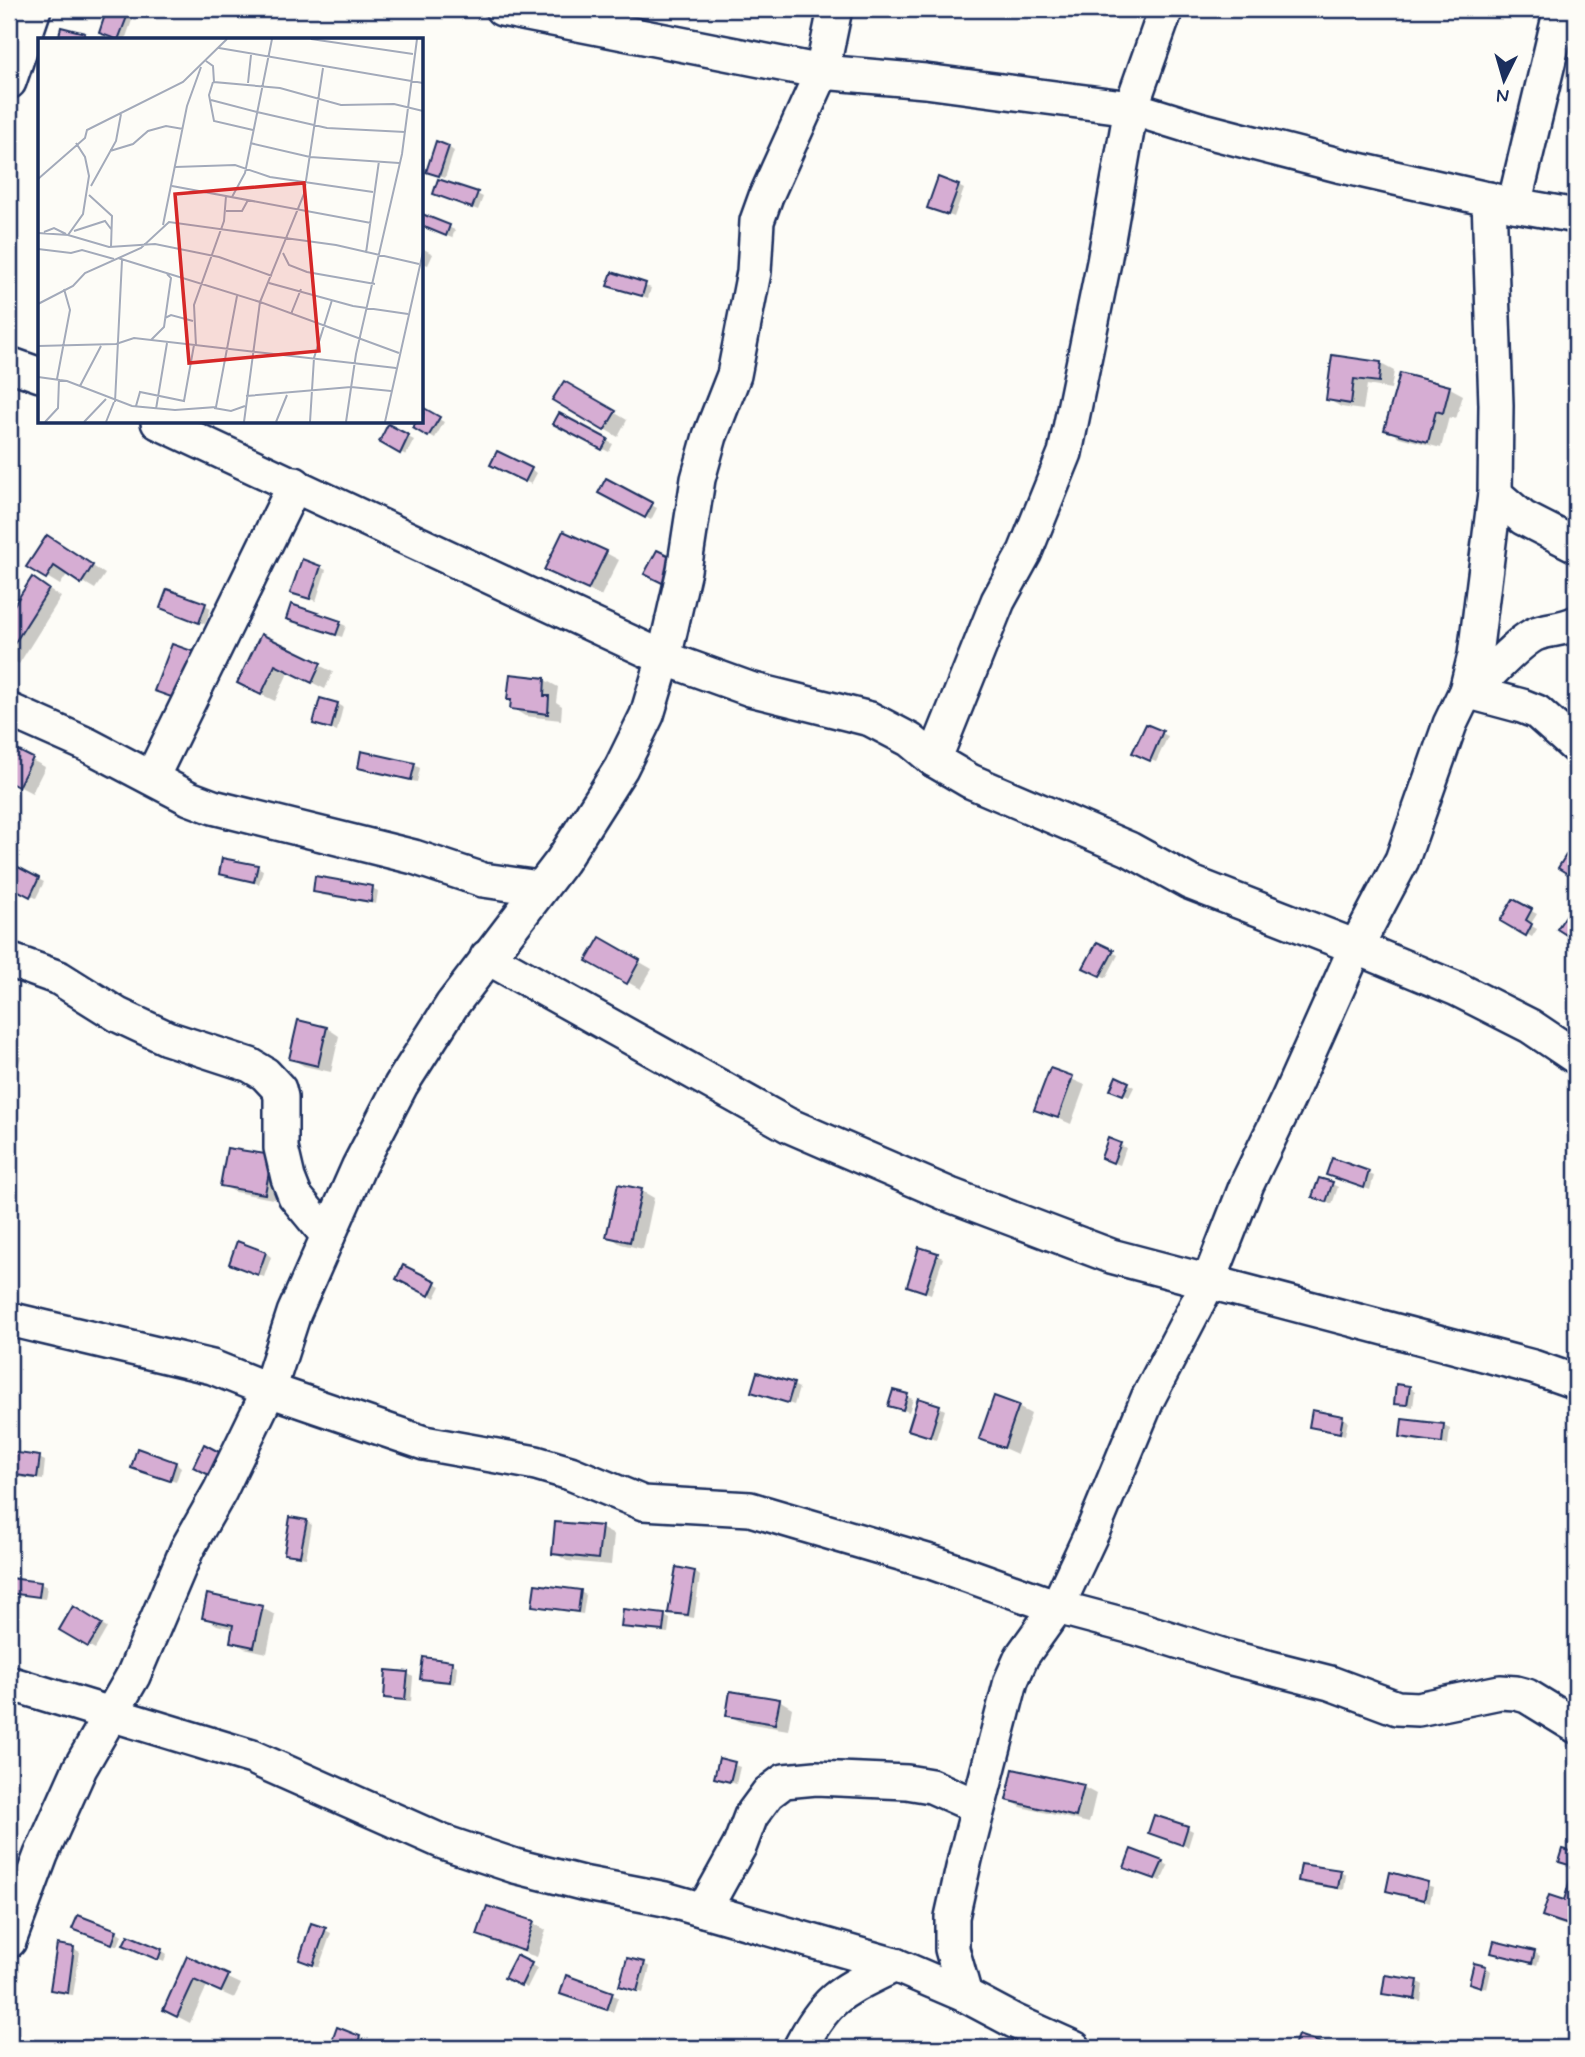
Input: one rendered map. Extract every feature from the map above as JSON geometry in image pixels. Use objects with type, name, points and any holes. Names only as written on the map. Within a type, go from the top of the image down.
[{"type":"street","points":[[9,82],[34,9]]},
{"type":"street","points":[[502,9],[822,72],[925,81],[1131,108],[1199,129],[1342,166],[1576,216]]},
{"type":"street","points":[[9,1941],[36,1868],[74,1781],[133,1676],[187,1549],[220,1491],[269,1390],[294,1313],[359,1166],[401,1085],[452,1005],[584,828],[621,768],[647,715],[664,657],[684,570],[698,479],[710,436],[734,375],[754,272],[757,220],[822,72],[835,9]]},
{"type":"street","points":[[934,760],[998,601],[1025,552],[1065,453],[1104,262],[1131,108],[1166,9]]},
{"type":"street","points":[[965,1995],[952,1949],[952,1917],[1011,1681],[1022,1656],[1057,1607],[1094,1528],[1148,1398],[1209,1281],[1247,1184],[1356,947],[1402,860],[1450,724],[1468,692],[1495,494],[1502,202],[1561,9]]},
{"type":"street","points":[[9,364],[38,374]]},
{"type":"street","points":[[162,424],[664,657],[750,689],[870,719],[910,740],[934,760],[970,781],[1129,849],[1189,882],[1457,989],[1530,1026],[1576,1056]]},
{"type":"street","points":[[152,777],[295,484]]},
{"type":"street","points":[[1495,494],[1522,518],[1576,545]]},
{"type":"street","points":[[1468,692],[1537,633],[1576,623]]},
{"type":"street","points":[[1468,692],[1537,712],[1576,747]]},
{"type":"street","points":[[9,710],[88,745],[189,798],[213,807],[414,857],[483,880],[539,888]]},
{"type":"street","points":[[488,957],[788,1125],[950,1195],[1111,1256],[1533,1367],[1576,1382]]},
{"type":"street","points":[[9,960],[59,978],[118,1015],[167,1038],[250,1065],[265,1074],[279,1089],[281,1097],[281,1148],[295,1196],[328,1236]]},
{"type":"street","points":[[9,1319],[212,1367],[269,1390],[424,1443],[536,1463],[643,1503],[750,1509],[934,1563],[1057,1607],[1228,1657],[1330,1683],[1397,1708],[1418,1709],[1500,1692],[1516,1693],[1527,1696],[1576,1726]]},
{"type":"street","points":[[9,1683],[252,1757],[443,1842],[479,1854],[582,1884],[665,1899],[895,1965],[965,1995],[1074,2048]]},
{"type":"street","points":[[704,1910],[740,1845],[751,1816],[768,1793],[784,1781],[816,1778],[906,1782],[931,1786],[978,1807]]},
{"type":"street","points":[[800,2048],[825,2006],[842,1991],[895,1965]]},
{"type":"building","points":[[107,9],[130,9],[119,38],[99,33]]},
{"type":"building","points":[[61,27],[85,33],[84,38],[58,38]]},
{"type":"building","points":[[436,141],[449,146],[439,176],[426,172]]},
{"type":"building","points":[[938,177],[959,185],[948,215],[927,208]]},
{"type":"building","points":[[438,179],[478,192],[472,208],[433,194]]},
{"type":"building","points":[[424,215],[450,225],[446,236],[424,227]]},
{"type":"building","points":[[612,272],[646,283],[642,296],[607,286]]},
{"type":"building","points":[[1332,355],[1381,362],[1379,382],[1354,379],[1351,404],[1326,400]]},
{"type":"building","points":[[1400,373],[1450,386],[1443,413],[1436,411],[1428,442],[1384,430]]},
{"type":"building","points":[[564,381],[616,411],[604,431],[552,400]]},
{"type":"building","points":[[424,408],[440,417],[428,437],[413,428],[415,424],[424,424]]},
{"type":"building","points":[[559,413],[608,439],[602,450],[553,424]]},
{"type":"building","points":[[388,424],[409,435],[400,454],[379,442]]},
{"type":"building","points":[[497,451],[532,468],[525,482],[490,465]]},
{"type":"building","points":[[606,478],[653,503],[645,518],[598,493]]},
{"type":"building","points":[[563,531],[607,551],[588,590],[544,570]]},
{"type":"building","points":[[47,535],[93,565],[81,584],[54,566],[46,579],[26,567]]},
{"type":"building","points":[[657,550],[676,559],[664,584],[644,574]]},
{"type":"building","points":[[302,559],[321,566],[310,599],[290,593]]},
{"type":"building","points":[[32,577],[49,589],[9,652],[9,613]]},
{"type":"building","points":[[167,589],[206,603],[199,623],[160,608]]},
{"type":"building","points":[[291,604],[341,621],[336,635],[286,619]]},
{"type":"building","points":[[261,634],[321,663],[312,683],[275,665],[261,695],[237,683]]},
{"type":"building","points":[[172,644],[195,652],[177,699],[154,691]]},
{"type":"building","points":[[510,674],[545,678],[544,696],[549,696],[548,714],[510,709],[511,700],[507,700]]},
{"type":"building","points":[[320,698],[338,703],[331,729],[313,724]]},
{"type":"building","points":[[1146,724],[1163,731],[1150,761],[1132,753]]},
{"type":"building","points":[[9,746],[33,758],[18,787],[9,782]]},
{"type":"building","points":[[361,751],[415,763],[411,780],[358,768]]},
{"type":"building","points":[[1566,855],[1576,861],[1576,879],[1558,868]]},
{"type":"building","points":[[222,858],[258,865],[254,882],[219,874]]},
{"type":"building","points":[[16,866],[39,878],[30,897],[9,886],[9,879]]},
{"type":"building","points":[[315,876],[373,886],[371,902],[313,892]]},
{"type":"building","points":[[1513,899],[1532,909],[1526,920],[1532,924],[1526,936],[1500,921]]},
{"type":"building","points":[[1567,914],[1576,919],[1568,936],[1557,929]]},
{"type":"building","points":[[600,937],[640,960],[627,984],[586,961]]},
{"type":"building","points":[[1097,942],[1114,950],[1100,976],[1083,968]]},
{"type":"building","points":[[298,1020],[327,1027],[318,1066],[289,1059]]},
{"type":"building","points":[[9,1050],[16,1052],[9,1074]]},
{"type":"building","points":[[1050,1068],[1073,1076],[1058,1118],[1034,1110]]},
{"type":"building","points":[[1116,1076],[1129,1082],[1123,1095],[1110,1090]]},
{"type":"building","points":[[1108,1138],[1121,1143],[1113,1163],[1101,1158]]},
{"type":"building","points":[[227,1148],[272,1155],[265,1194],[220,1186]]},
{"type":"building","points":[[1332,1158],[1369,1171],[1364,1188],[1326,1175]]},
{"type":"building","points":[[1319,1178],[1333,1182],[1326,1202],[1312,1197]]},
{"type":"building","points":[[618,1184],[642,1189],[630,1242],[606,1237]]},
{"type":"building","points":[[237,1241],[266,1252],[258,1275],[229,1264]]},
{"type":"building","points":[[919,1247],[938,1253],[925,1292],[907,1286]]},
{"type":"building","points":[[403,1265],[436,1281],[429,1296],[396,1279]]},
{"type":"building","points":[[757,1372],[794,1383],[788,1403],[751,1392]]},
{"type":"building","points":[[1396,1384],[1410,1386],[1407,1405],[1394,1404]]},
{"type":"building","points":[[893,1390],[908,1394],[903,1410],[888,1406]]},
{"type":"building","points":[[994,1396],[1019,1405],[1004,1448],[979,1439]]},
{"type":"building","points":[[918,1398],[940,1405],[930,1437],[908,1430]]},
{"type":"building","points":[[1312,1410],[1343,1416],[1340,1433],[1309,1427]]},
{"type":"building","points":[[1402,1419],[1444,1424],[1442,1443],[1400,1437]]},
{"type":"building","points":[[204,1444],[221,1453],[209,1475],[193,1467]]},
{"type":"building","points":[[137,1448],[176,1462],[170,1481],[131,1468]]},
{"type":"building","points":[[11,1452],[40,1456],[37,1478],[9,1474]]},
{"type":"building","points":[[290,1517],[307,1520],[300,1556],[284,1554]]},
{"type":"building","points":[[555,1522],[602,1526],[598,1559],[552,1554]]},
{"type":"building","points":[[676,1567],[695,1571],[688,1615],[668,1613]]},
{"type":"building","points":[[10,1578],[41,1582],[39,1597],[9,1593]]},
{"type":"building","points":[[535,1584],[581,1590],[578,1612],[532,1606]]},
{"type":"building","points":[[207,1594],[263,1606],[254,1647],[230,1642],[233,1625],[202,1618]]},
{"type":"building","points":[[73,1606],[102,1624],[88,1647],[59,1630]]},
{"type":"building","points":[[623,1609],[665,1614],[663,1631],[621,1627]]},
{"type":"building","points":[[423,1657],[452,1661],[450,1682],[420,1679]]},
{"type":"building","points":[[386,1670],[408,1672],[405,1700],[384,1698]]},
{"type":"building","points":[[730,1691],[780,1699],[775,1724],[726,1716]]},
{"type":"building","points":[[719,1758],[735,1762],[730,1782],[714,1778]]},
{"type":"building","points":[[1013,1769],[1084,1785],[1076,1817],[1006,1800]]},
{"type":"building","points":[[1154,1815],[1188,1826],[1182,1845],[1148,1833]]},
{"type":"building","points":[[1131,1849],[1163,1861],[1155,1879],[1124,1868]]},
{"type":"building","points":[[1563,1849],[1574,1852],[1569,1865],[1559,1862]]},
{"type":"building","points":[[1301,1864],[1341,1870],[1338,1888],[1298,1881]]},
{"type":"building","points":[[1390,1872],[1428,1882],[1424,1900],[1386,1891]]},
{"type":"building","points":[[1572,1874],[1576,1875],[1575,1927],[1542,1916],[1549,1895],[1564,1900]]},
{"type":"building","points":[[487,1906],[534,1921],[524,1951],[477,1935]]},
{"type":"building","points":[[78,1915],[117,1930],[112,1944],[72,1929]]},
{"type":"building","points":[[311,1923],[326,1928],[313,1965],[299,1960]]},
{"type":"building","points":[[128,1935],[162,1949],[158,1960],[123,1945]]},
{"type":"building","points":[[1494,1941],[1535,1951],[1532,1963],[1491,1953]]},
{"type":"building","points":[[57,1944],[74,1947],[68,1993],[50,1990]]},
{"type":"building","points":[[516,1955],[532,1963],[521,1986],[504,1978]]},
{"type":"building","points":[[187,1956],[229,1975],[221,1992],[194,1980],[177,2017],[163,2010]]},
{"type":"building","points":[[627,1958],[645,1962],[637,1991],[619,1986]]},
{"type":"building","points":[[1474,1963],[1486,1966],[1481,1987],[1469,1983]]},
{"type":"building","points":[[566,1975],[613,1992],[607,2010],[560,1994]]},
{"type":"building","points":[[1385,1975],[1418,1980],[1415,1999],[1382,1994]]},
{"type":"building","points":[[337,2027],[360,2036],[356,2048],[332,2041]]},
{"type":"building","points":[[1298,2035],[1324,2044],[1323,2048],[1293,2048]]}]
